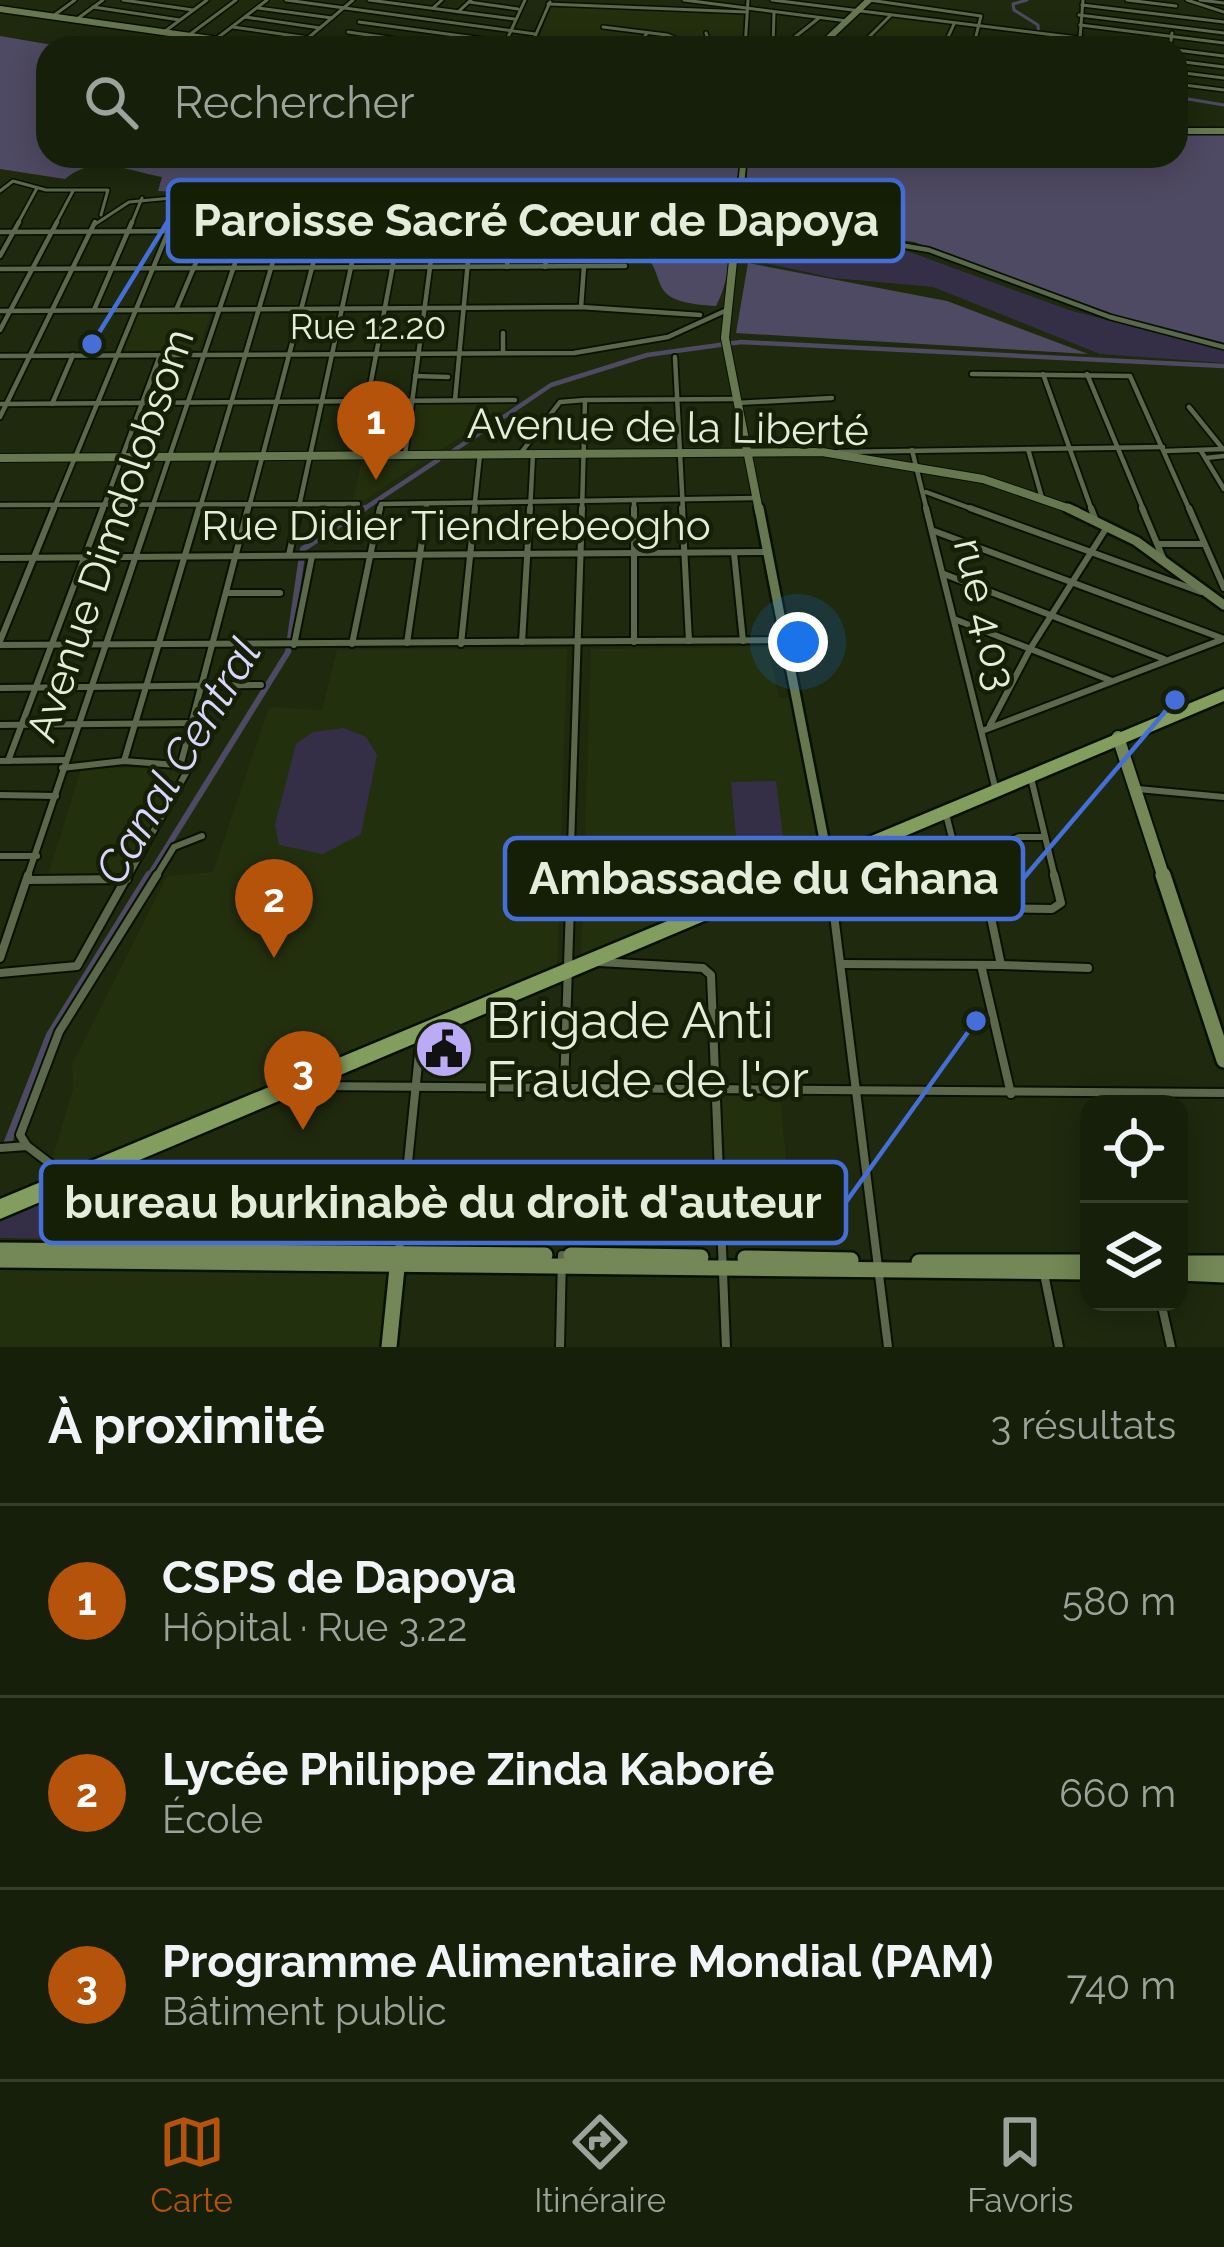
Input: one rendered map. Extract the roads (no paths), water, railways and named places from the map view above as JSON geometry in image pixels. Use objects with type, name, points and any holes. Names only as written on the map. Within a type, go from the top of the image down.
[{"type":"highway","points":[[0,1209],[1224,695]]},
{"type":"main road","points":[[1118,736],[1224,1060]]},
{"type":"main road","points":[[0,1250],[1080,1272]]},
{"type":"main road","points":[[0,1260],[168,1254]]},
{"type":"main road","points":[[389,1347],[398,1256]]},
{"type":"main road","points":[[880,1265],[1080,1262]]},
{"type":"main road","points":[[1188,1263],[1224,1263]]},
{"type":"main road","points":[[1188,1273],[1224,1274]]},
{"type":"street","points":[[53,16],[75,0]]},
{"type":"street","points":[[77,19],[104,0]]},
{"type":"street","points":[[123,0],[193,10]]},
{"type":"street","points":[[164,32],[206,0]]},
{"type":"street","points":[[189,35],[236,0]]},
{"type":"street","points":[[220,36],[268,0]]},
{"type":"street","points":[[286,0],[535,34],[550,2],[747,10],[847,21]]},
{"type":"street","points":[[310,36],[353,0]]},
{"type":"street","points":[[369,0],[514,19]]},
{"type":"street","points":[[408,5],[414,0]]},
{"type":"street","points":[[433,8],[442,0]]},
{"type":"street","points":[[508,36],[525,0]]},
{"type":"street","points":[[676,9],[683,0],[747,10]]},
{"type":"street","points":[[746,36],[748,0]]},
{"type":"street","points":[[772,0],[1062,36]]},
{"type":"street","points":[[831,36],[869,0],[981,16],[978,36]]},
{"type":"street","points":[[1126,11],[1127,0],[1177,3],[1172,36]]},
{"type":"street","points":[[1186,0],[1224,12]]},
{"type":"street","points":[[1200,0],[1224,3]]},
{"type":"street","points":[[343,36],[382,1]]},
{"type":"street","points":[[434,36],[470,1],[518,9]]},
{"type":"street","points":[[1080,36],[1082,3],[1224,22]]},
{"type":"street","points":[[93,8],[180,20]]},
{"type":"street","points":[[258,8],[332,18]]},
{"type":"street","points":[[0,9],[196,36]]},
{"type":"street","points":[[773,36],[774,12]]},
{"type":"street","points":[[801,15],[802,32]]},
{"type":"street","points":[[869,36],[891,15]]},
{"type":"street","points":[[1079,15],[1224,33]]},
{"type":"street","points":[[245,17],[320,28]]},
{"type":"street","points":[[797,36],[819,18]]},
{"type":"street","points":[[359,22],[454,36]]},
{"type":"street","points":[[949,36],[955,23]]},
{"type":"street","points":[[1080,26],[1164,36]]},
{"type":"street","points":[[233,27],[294,36]]},
{"type":"street","points":[[603,27],[658,36]]},
{"type":"street","points":[[348,32],[370,36]]},
{"type":"street","points":[[706,32],[707,36]]},
{"type":"street","points":[[1188,39],[1224,43]]},
{"type":"street","points":[[1188,51],[1224,56]]},
{"type":"street","points":[[1188,62],[1224,67]]},
{"type":"street","points":[[1188,74],[1224,78]]},
{"type":"street","points":[[1188,86],[1224,90]]},
{"type":"street","points":[[1188,131],[1224,131]]},
{"type":"street","points":[[743,168],[725,342],[788,640],[828,860],[888,1347]]},
{"type":"street","points":[[0,190],[14,182],[37,188],[109,191],[0,417]]},
{"type":"street","points":[[0,256],[37,188]]},
{"type":"street","points":[[0,330],[73,190]]},
{"type":"street","points":[[101,215],[142,198],[182,197],[721,218],[738,214],[929,250],[1110,316],[1224,347]]},
{"type":"street","points":[[182,197],[0,643],[788,640]]},
{"type":"street","points":[[94,310],[142,198]]},
{"type":"street","points":[[176,310],[222,199]]},
{"type":"street","name":"Avenue Dimdolobsom","points":[[0,958],[256,200]]},
{"type":"street","points":[[0,973],[70,970],[79,962],[185,764],[325,219]]},
{"type":"street","points":[[405,455],[436,220]]},
{"type":"street","points":[[357,456],[401,221]]},
{"type":"street","points":[[293,645],[301,556],[299,503],[359,230]]},
{"type":"street","points":[[0,232],[398,230]]},
{"type":"street","points":[[124,761],[282,231]]},
{"type":"street","points":[[545,267],[550,236]]},
{"type":"street","points":[[455,400],[470,241]]},
{"type":"street","points":[[508,243],[508,267]]},
{"type":"street","points":[[581,307],[584,266]]},
{"type":"street","points":[[0,269],[625,266]]},
{"type":"street","points":[[0,311],[581,307],[700,315]]},
{"type":"street","name":"Rue 12.20","points":[[0,356],[574,353],[662,339],[688,329],[700,315],[727,310]]},
{"type":"street","points":[[503,333],[503,351]]},
{"type":"street","points":[[52,404],[73,355]]},
{"type":"street","points":[[160,355],[22,725],[4,761],[185,764]]},
{"type":"street","points":[[676,358],[676,453],[688,642]]},
{"type":"street","points":[[972,374],[1125,374],[1131,379],[1224,588]]},
{"type":"street","points":[[1043,374],[1096,521]]},
{"type":"street","points":[[1087,374],[1165,561]]},
{"type":"street","points":[[415,376],[448,376]]},
{"type":"street","points":[[520,454],[560,402],[832,398]]},
{"type":"street","points":[[3,404],[515,400]]},
{"type":"street","points":[[564,1089],[585,400]]},
{"type":"street","points":[[1189,407],[1224,452]]},
{"type":"street","points":[[822,452],[1118,447],[1224,452]]},
{"type":"street","points":[[1028,448],[1042,498]]},
{"type":"street","name":"rue 4.03","points":[[912,450],[986,729],[996,792]]},
{"type":"street","points":[[1201,450],[1224,489]]},
{"type":"street","name":"Avenue de la Liberté","points":[[0,458],[822,452],[916,463],[1042,498],[1096,521],[1165,561],[1220,601]]},
{"type":"street","points":[[1206,458],[1224,452]]},
{"type":"street","points":[[460,644],[480,454]]},
{"type":"street","points":[[522,643],[533,454]]},
{"type":"street","points":[[925,492],[1091,549],[1220,601]]},
{"type":"street","points":[[352,644],[378,507],[758,498]]},
{"type":"street","points":[[634,502],[634,643]]},
{"type":"street","points":[[0,506],[358,504]]},
{"type":"street","points":[[424,524],[427,504]]},
{"type":"street","points":[[986,729],[1107,527]]},
{"type":"street","points":[[934,531],[1224,639],[986,729]]},
{"type":"street","points":[[406,643],[423,534]]},
{"type":"street","points":[[1158,544],[1204,544]]},
{"type":"street","name":"Rue Didier Tiendrebeogho","points":[[0,558],[769,552]]},
{"type":"street","points":[[734,553],[742,641]]},
{"type":"street","points":[[944,574],[1164,659]]},
{"type":"street","points":[[227,592],[280,593]]},
{"type":"street","points":[[954,619],[1112,681]]},
{"type":"street","points":[[0,688],[261,685]]},
{"type":"street","points":[[0,725],[194,722]]},
{"type":"street","points":[[946,814],[968,902],[989,908],[1059,906],[1031,778]]},
{"type":"street","points":[[1138,789],[1224,797]]},
{"type":"street","points":[[0,795],[56,796]]},
{"type":"street","points":[[70,1179],[27,1146],[20,1135],[59,1032],[175,847],[202,836]]},
{"type":"street","points":[[1001,845],[1019,837],[1042,837]]},
{"type":"street","points":[[0,856],[37,856]]},
{"type":"street","points":[[29,880],[127,879]]},
{"type":"street","points":[[989,908],[1001,964]]},
{"type":"street","points":[[595,960],[621,967],[703,968],[711,975],[726,1347]]},
{"type":"street","points":[[842,964],[1088,968]]},
{"type":"street","points":[[980,964],[1011,1094]]},
{"type":"street","points":[[398,1256],[422,1031]]},
{"type":"street","points":[[292,1086],[1224,1093]]},
{"type":"street","points":[[0,1148],[27,1146]]},
{"type":"street","points":[[560,1347],[561,1259]]},
{"type":"street","points":[[1044,1272],[1059,1347]]},
{"type":"street","points":[[1163,1311],[1172,1347]]},
{"type":"waterway","points":[[1027,0],[1013,4],[1014,10],[1038,25],[1039,36]]},
{"type":"waterway","points":[[1188,99],[1224,105]]},
{"type":"waterway","name":"Canal Central","points":[[453,451],[551,385],[647,355],[741,342],[1224,366]]},
{"type":"waterway","name":"Canal Central","points":[[361,511],[438,460]]},
{"type":"waterway","name":"Canal Central","points":[[148,878],[288,652],[303,549],[365,508]]},
{"type":"waterway","name":"Canal Central","points":[[8,1142],[50,1035],[149,875]]},
{"type":"waterway","points":[[200,1134],[235,1119]]},
{"type":"place","name":"Paroisse Sacré Cœur de Dapoya","points":[[92,344]]},
{"type":"place","name":"CSPS de Dapoya","points":[[376,480]]},
{"type":"place","name":"Ambassade du Ghana","points":[[1175,700]]},
{"type":"place","name":"Lycée Philippe Zinda Kaboré","points":[[274,958]]},
{"type":"place","name":"bureau burkinabè du droit d'auteur","points":[[976,1021]]},
{"type":"place","name":"Brigade Anti Fraude de l'or","points":[[444,1049]]},
{"type":"place","name":"Programme Alimentaire Mondial (PAM)","points":[[303,1130]]}]
